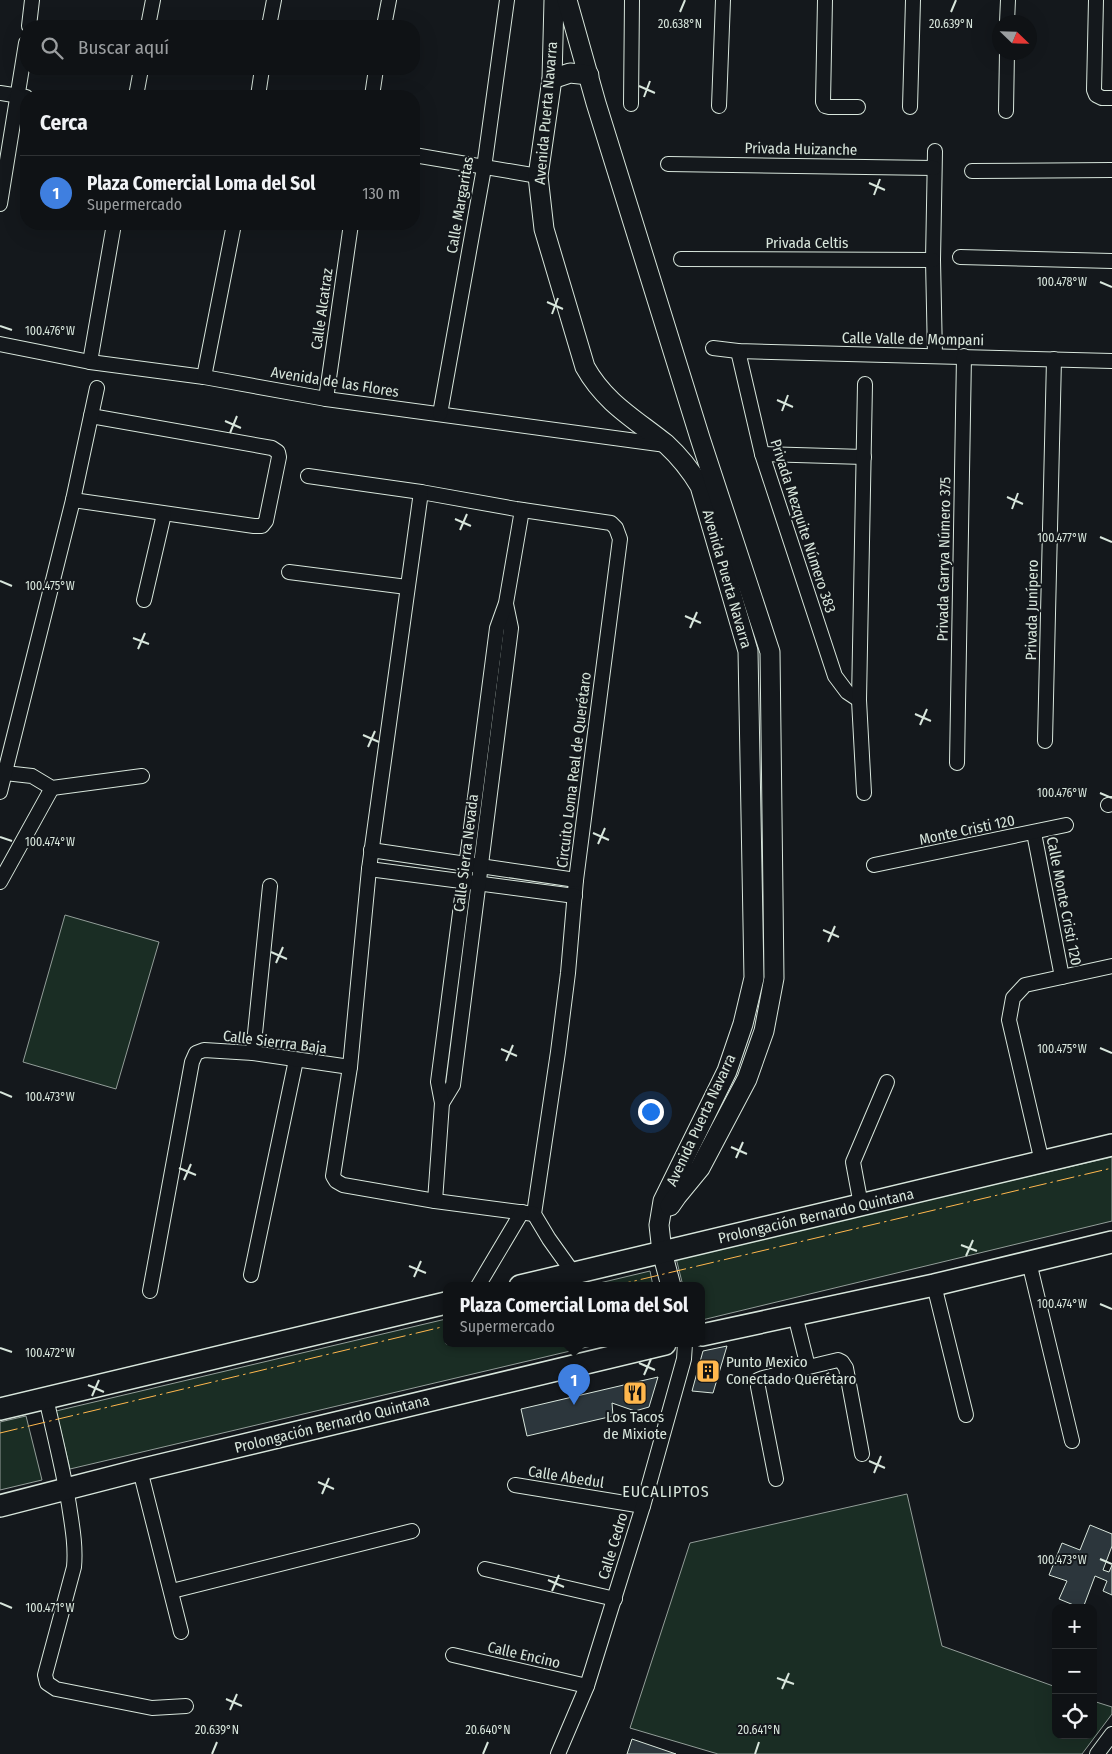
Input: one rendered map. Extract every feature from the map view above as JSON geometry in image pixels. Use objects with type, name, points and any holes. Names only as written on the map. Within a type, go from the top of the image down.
[{"type":"main road","name":"Prolongación Bernardo Quintana","points":[[538,1282],[1112,1145]]},
{"type":"main road","points":[[705,1334],[934,1285],[1112,1242]]},
{"type":"main road","points":[[0,1409],[443,1305]]},
{"type":"main road","name":"Prolongación Bernardo Quintana","points":[[0,1506],[140,1470],[652,1347]]},
{"type":"street","points":[[30,20],[32,0]]},
{"type":"street","points":[[149,20],[153,0]]},
{"type":"street","points":[[270,20],[274,0]]},
{"type":"street","points":[[385,20],[389,0]]},
{"type":"street","name":"Calle Margaritas","points":[[440,414],[484,168],[507,0]]},
{"type":"street","name":"Avenida Puerta Navarra","points":[[554,0],[552,79],[538,176],[544,229],[585,367],[593,381],[609,401],[666,445],[691,471],[700,486],[748,651],[754,978],[743,1024],[728,1071],[663,1201],[659,1225],[662,1252],[671,1282]]},
{"type":"street","name":"Avenida Puerta Navarra","points":[[567,0],[588,75],[700,438],[770,652],[774,978],[764,1031],[747,1079],[700,1168],[677,1196],[659,1225]]},
{"type":"street","points":[[630,104],[632,0]]},
{"type":"street","points":[[719,106],[722,0]]},
{"type":"street","points":[[825,0],[823,102],[825,106],[829,107],[858,107]]},
{"type":"street","points":[[910,106],[913,0]]},
{"type":"street","points":[[1008,0],[1008,15]]},
{"type":"street","points":[[1096,0],[1094,90],[1096,95],[1102,98],[1112,98]]},
{"type":"street","points":[[1006,111],[1007,60]]},
{"type":"street","points":[[552,79],[570,72],[588,75]]},
{"type":"street","points":[[22,90],[24,75]]},
{"type":"street","points":[[137,90],[140,75]]},
{"type":"street","points":[[259,90],[261,75]]},
{"type":"street","points":[[373,90],[375,75]]},
{"type":"street","points":[[0,93],[20,96]]},
{"type":"street","points":[[0,204],[20,106]]},
{"type":"street","points":[[935,151],[933,260],[935,356]]},
{"type":"street","points":[[420,156],[538,176]]},
{"type":"street","name":"Privada Huizanche","points":[[668,164],[934,168]]},
{"type":"street","points":[[972,172],[1112,170]]},
{"type":"street","points":[[90,362],[113,230]]},
{"type":"street","points":[[204,377],[233,230]]},
{"type":"street","name":"Calle Alcatraz","points":[[326,399],[350,230]]},
{"type":"street","points":[[960,257],[1112,261]]},
{"type":"street","name":"Privada Celtis","points":[[681,258],[933,260]]},
{"type":"street","name":"Avenida de las Flores","points":[[0,344],[90,362],[204,377],[326,399],[666,445]]},
{"type":"street","name":"Calle Valle de Mompani","points":[[713,348],[738,351],[1112,361]]},
{"type":"street","name":"Privada Mezquite Número 383","points":[[738,351],[762,454],[835,676],[847,692],[859,700]]},
{"type":"street","name":"Privada Garrya Número 375","points":[[957,763],[964,356]]},
{"type":"street","name":"Privada Junípero","points":[[1045,741],[1054,359]]},
{"type":"street","name":"Privada Mezquite Número 383","points":[[864,793],[859,700],[865,384]]},
{"type":"street","points":[[0,792],[73,500],[97,388]]},
{"type":"street","points":[[73,500],[262,526],[266,521],[278,457],[278,452],[272,448],[91,416]]},
{"type":"street","points":[[666,445],[679,445],[700,438]]},
{"type":"street","points":[[762,454],[864,457]]},
{"type":"street","name":"Circuito Loma Real de Querétaro","points":[[308,476],[611,522],[616,528],[620,539],[576,880],[558,1052],[528,1213],[481,1282]]},
{"type":"street","points":[[421,492],[371,850],[350,1067],[333,1176],[336,1181],[343,1185],[435,1201],[528,1213],[574,1274]]},
{"type":"street","name":"Calle Sierra Nevada","points":[[435,1201],[442,1104],[438,1082],[497,628],[506,603],[522,510]]},
{"type":"street","points":[[144,600],[164,514]]},
{"type":"street","points":[[289,572],[407,587]]},
{"type":"street","name":"Calle Sierra Nevada","points":[[442,1104],[453,1084],[479,883],[511,628],[506,603]]},
{"type":"street","points":[[4,773],[32,776],[52,788],[142,776]]},
{"type":"street","points":[[0,882],[52,788]]},
{"type":"street","name":"Monte Cristi 120","points":[[874,866],[1066,825]]},
{"type":"street","name":"Calle Monte Cristi 120","points":[[1034,833],[1062,976]]},
{"type":"street","points":[[752,848],[772,848]]},
{"type":"street","points":[[371,850],[576,880]]},
{"type":"street","points":[[369,869],[575,896]]},
{"type":"street","points":[[253,1053],[270,886]]},
{"type":"street","points":[[1042,1162],[1009,1020],[1013,998],[1025,985],[1112,966]]},
{"type":"street","name":"Calle Sierrra Baja","points":[[150,1291],[192,1062],[196,1053],[204,1050],[253,1053],[350,1067]]},
{"type":"street","points":[[251,1275],[296,1060]]},
{"type":"street","points":[[861,1205],[853,1162],[887,1082]]},
{"type":"street","points":[[1029,1262],[1072,1441]]},
{"type":"street","points":[[934,1285],[966,1415]]},
{"type":"street","points":[[795,1315],[808,1367]]},
{"type":"street","name":"Calle Cedro","points":[[558,1754],[587,1686],[642,1506],[684,1359],[685,1347]]},
{"type":"street","points":[[776,1479],[758,1387],[758,1380],[763,1378],[838,1360],[842,1362],[846,1368],[862,1454]]},
{"type":"street","points":[[46,1398],[66,1490],[72,1523],[75,1557],[45,1675],[47,1683],[56,1689],[152,1708],[186,1706]]},
{"type":"street","points":[[140,1470],[181,1632]]},
{"type":"street","name":"Calle Abedul","points":[[515,1486],[642,1506]]},
{"type":"street","points":[[172,1591],[412,1531]]},
{"type":"street","points":[[485,1569],[614,1599]]},
{"type":"street","name":"Calle Encino","points":[[453,1655],[587,1686]]},
{"type":"street","points":[[1097,1754],[1112,1734]]},
{"type":"green space","points":[[65,915],[159,942],[116,1089],[23,1062]]},
{"type":"green space","points":[[1112,1157],[1112,1221],[705,1319],[705,1282],[682,1282],[676,1258]]},
{"type":"green space","points":[[650,1271],[652,1282],[604,1282]]},
{"type":"green space","points":[[443,1320],[443,1347],[587,1347],[70,1469],[56,1411]]},
{"type":"green space","points":[[26,1416],[42,1480],[0,1490],[0,1422]]},
{"type":"green space","points":[[907,1494],[942,1646],[1052,1686],[1052,1739],[1093,1739],[1082,1754],[718,1754],[630,1728],[690,1543]]},
{"type":"green space","points":[[1097,1702],[1112,1707],[1112,1714],[1097,1734]]},
{"type":"building","name":"Punto Mexico Conectado Querétaro","points":[[727,1346],[713,1393],[692,1391],[703,1351]]},
{"type":"building","points":[[658,1377],[649,1407],[635,1411],[612,1403],[613,1416],[527,1436],[521,1409]]},
{"type":"building","points":[[1090,1525],[1112,1534],[1112,1546],[1103,1570],[1109,1572],[1112,1565],[1112,1595],[1103,1591],[1107,1581],[1095,1576],[1084,1604],[1071,1604],[1059,1599],[1067,1581],[1049,1575],[1062,1543],[1080,1550]]},
{"type":"building","points":[[632,1739],[676,1754],[627,1754]]},
{"type":"power","points":[[630,1282],[1112,1168]]},
{"type":"power","points":[[0,1433],[443,1327]]},
{"type":"place","name":"Punto Mexico Conectado Querétaro","points":[[708,1371]]},
{"type":"place","name":"Los Tacos de Mixiote","points":[[635,1393]]},
{"type":"place","name":"Plaza Comercial Loma del Sol","points":[[574,1405]]},
{"type":"district","name":"EUCALIPTOS","points":[[666,1491]]}]
